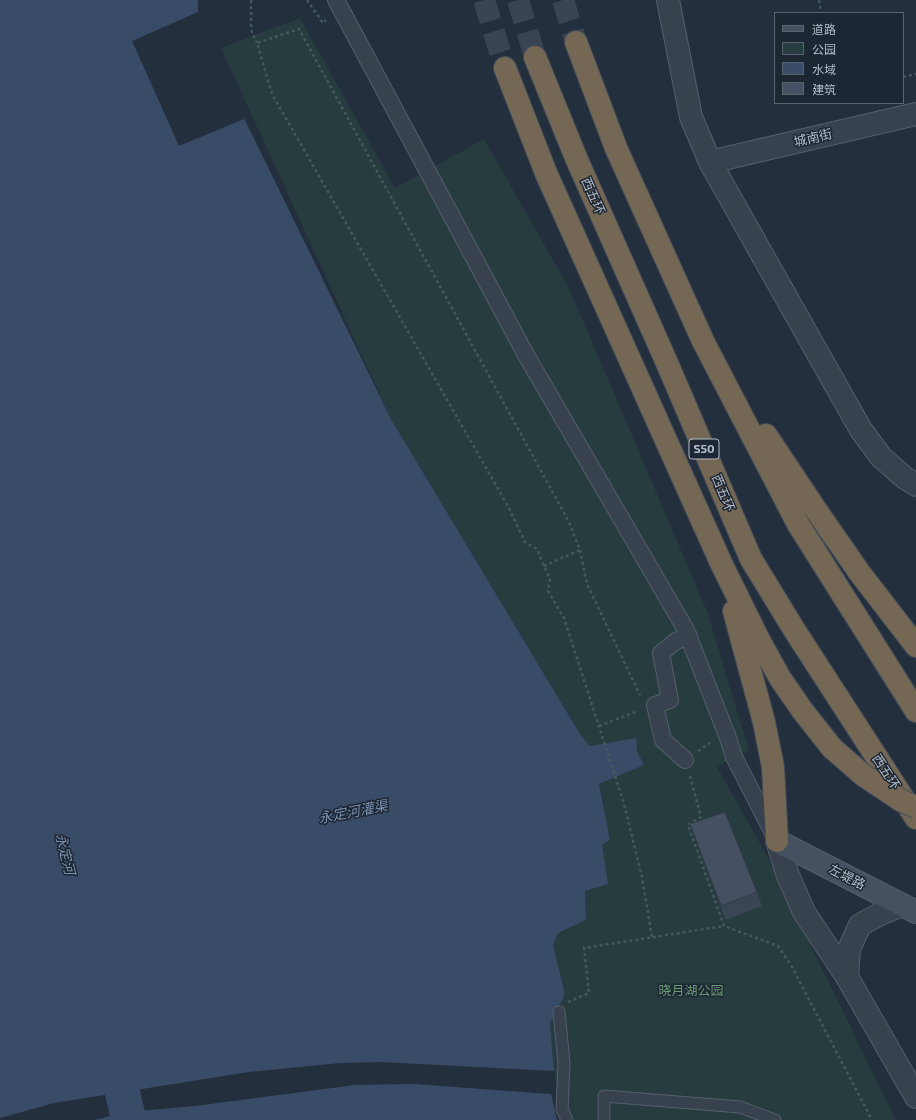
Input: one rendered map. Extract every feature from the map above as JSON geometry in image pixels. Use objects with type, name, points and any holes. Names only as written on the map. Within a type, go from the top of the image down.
[{"type":"highway","points":[[576,42],[616,148],[703,341],[798,524],[916,711]]},
{"type":"highway","name":"西五环","points":[[535,57],[577,160],[667,363],[751,559],[794,631],[916,818]]},
{"type":"highway","points":[[505,68],[546,173],[722,565],[759,640],[780,678],[802,710],[832,748],[863,775],[902,801],[916,807]]},
{"type":"highway","points":[[703,341],[859,572],[916,646]]},
{"type":"highway","points":[[722,565],[764,722],[773,767],[777,841]]},
{"type":"main road","name":"左堤路","points":[[777,841],[909,909]]},
{"type":"street","points":[[336,0],[526,355],[689,636],[734,757],[777,841],[787,873],[804,912],[847,977],[916,1097]]},
{"type":"street","points":[[668,0],[691,117],[710,162],[861,430],[881,457],[905,478],[916,485]]},
{"type":"street","name":"城南街","points":[[710,162],[916,114]]},
{"type":"street","points":[[685,760],[663,740],[650,706],[670,700],[661,653],[676,641],[689,636]]},
{"type":"street","points":[[847,977],[849,949],[860,925],[882,913],[909,909]]},
{"type":"lane","points":[[559,1012],[564,1063],[562,1109],[567,1120]]},
{"type":"lane","points":[[604,1120],[604,1096],[740,1107],[774,1120]]},
{"type":"path","points":[[251,0],[251,30],[257,43],[272,94],[509,508],[525,542],[537,549],[550,579],[548,592],[564,618],[624,804],[642,877],[652,937]]},
{"type":"path","points":[[819,0],[821,12]]},
{"type":"path","points":[[257,43],[299,28],[569,522],[580,550],[587,584],[650,706],[599,726]]},
{"type":"path","points":[[904,77],[916,74]]},
{"type":"path","points":[[544,566],[580,550]]},
{"type":"path","points":[[724,926],[688,825],[700,817],[685,760],[717,738],[728,738]]},
{"type":"path","points":[[559,1012],[565,1004],[589,993],[584,948],[724,926],[778,946],[791,965],[872,1120]]},
{"type":"green space","name":"晓月湖公园","points":[[300,18],[395,188],[484,139],[569,288],[707,611],[749,751],[734,757],[717,767],[766,854],[896,1120],[562,1120],[554,1071],[550,1023],[565,994],[553,945],[558,933],[586,920],[585,891],[607,883],[602,845],[610,840],[599,784],[644,764],[637,751],[635,738],[590,746],[580,734],[391,419],[221,48]]},
{"type":"water","name":"永定河灌渠","points":[[0,0],[198,0],[198,24],[391,419],[580,734],[590,746],[636,738],[637,751],[644,765],[599,784],[610,840],[602,845],[608,884],[585,891],[586,920],[558,933],[553,945],[565,994],[550,1023],[554,1071],[381,1062],[340,1063],[249,1072],[54,1103],[0,1118]]},
{"type":"water","points":[[413,1084],[551,1094],[557,1120],[94,1120],[127,1112],[195,1106],[355,1085]]},
{"type":"pier","points":[[198,12],[200,24],[228,81],[244,119],[179,146],[132,41]]},
{"type":"building","points":[[725,812],[757,892],[721,906],[690,824]]},
{"type":"waterway","name":"永定河","points":[[111,1044],[129,1120]]},
{"type":"tunnel","points":[[484,0],[505,68]]},
{"type":"tunnel","points":[[518,0],[535,57]]},
{"type":"tunnel","points":[[563,0],[576,42]]}]
